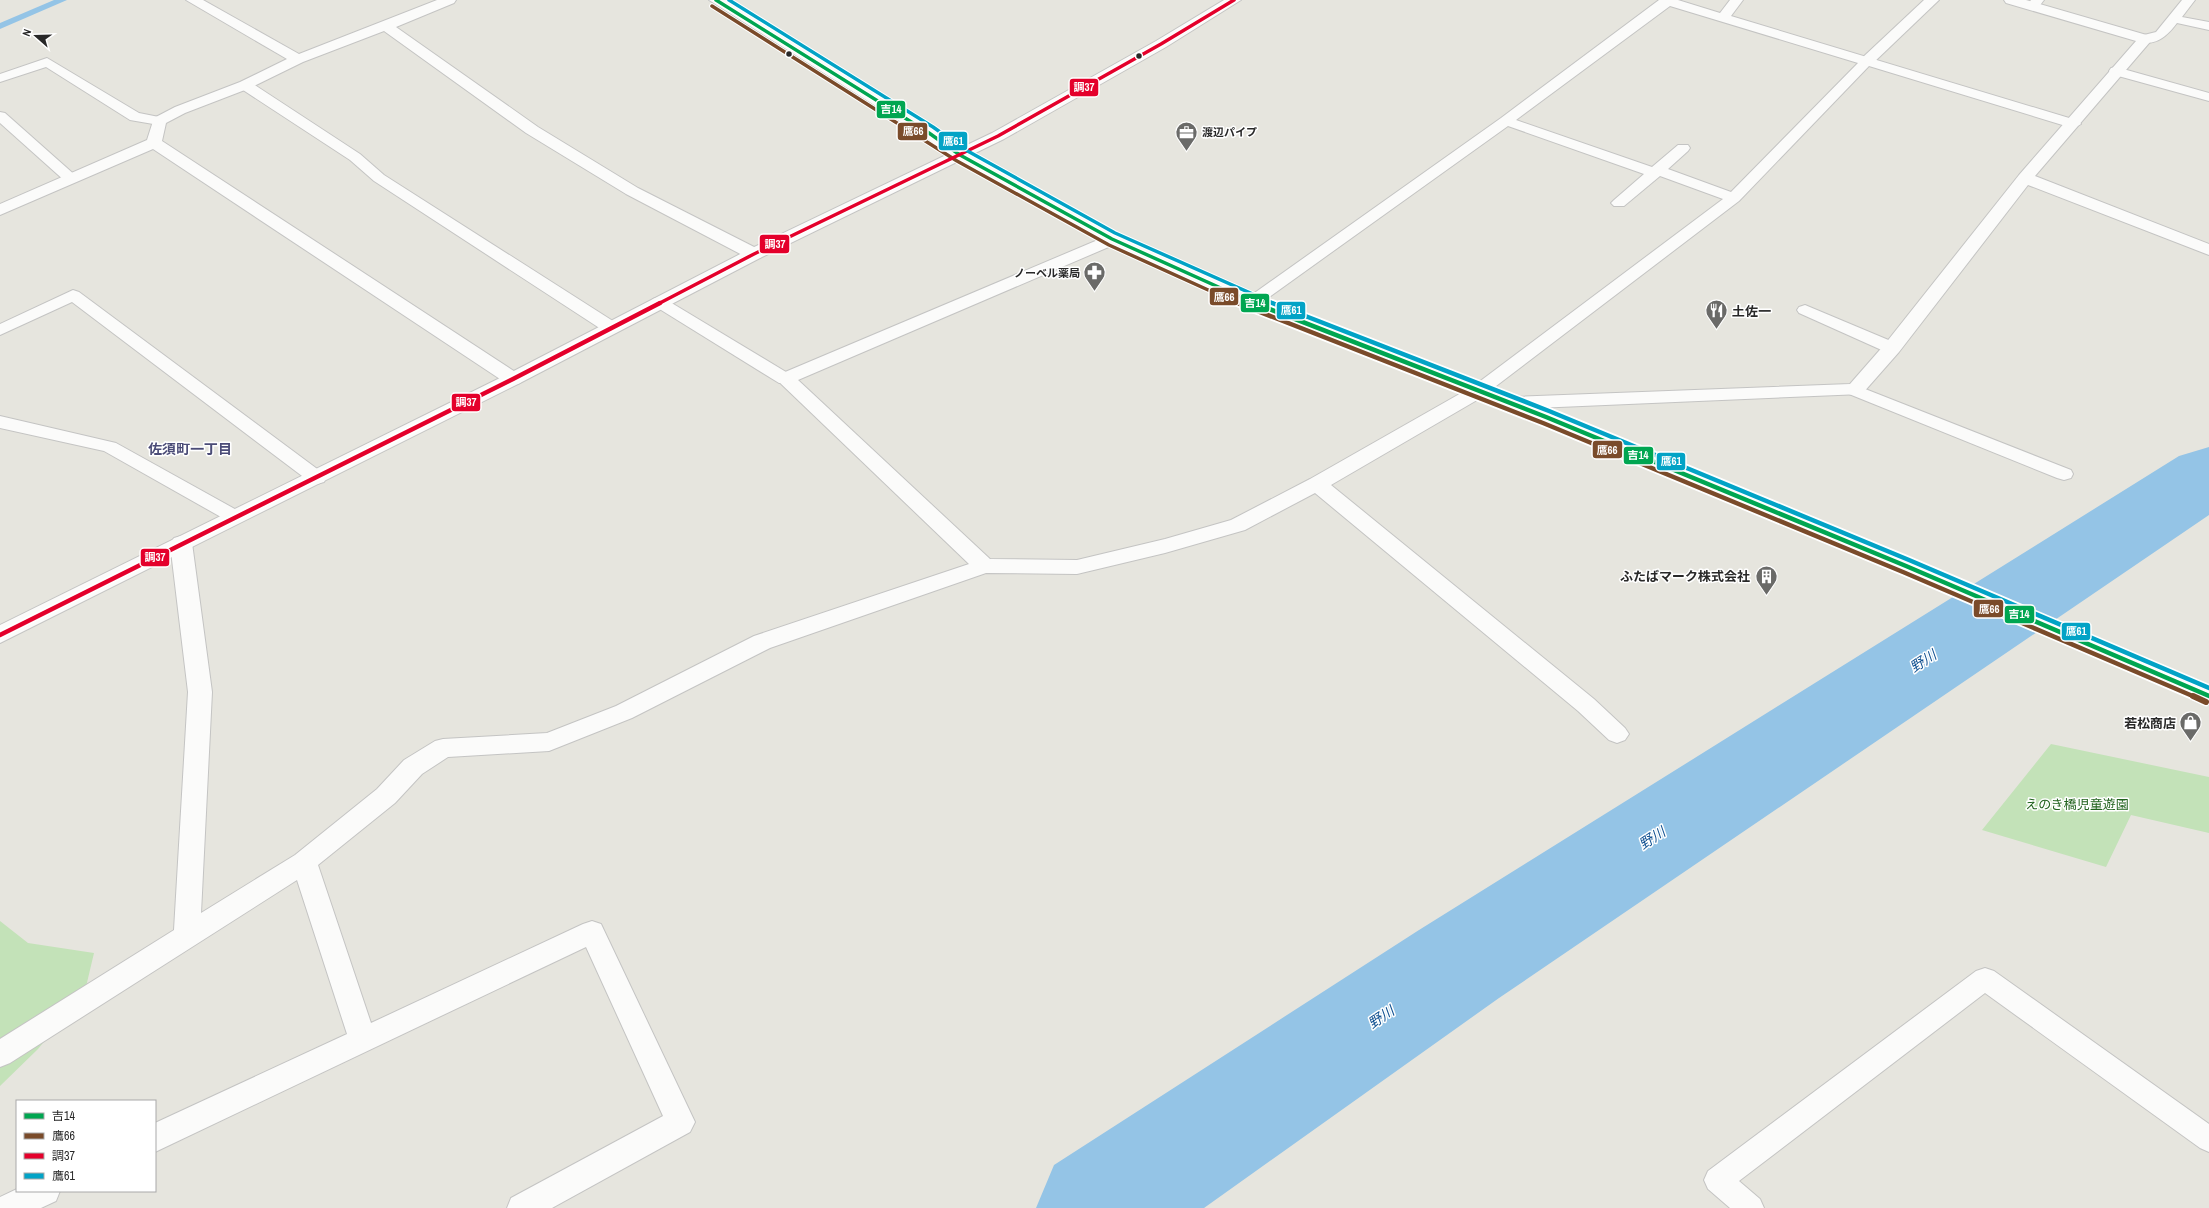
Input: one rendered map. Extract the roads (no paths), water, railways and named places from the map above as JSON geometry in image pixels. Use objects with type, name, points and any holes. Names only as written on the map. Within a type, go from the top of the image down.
[{"type":"street","points":[[193,0],[298,59]]},
{"type":"street","points":[[154,143],[159,122],[180,110],[245,85],[298,59],[386,26],[449,0]]},
{"type":"street","points":[[716,0],[930,134],[960,155],[1112,239],[1252,302],[1477,392],[1510,403],[1920,573],[2209,696]]},
{"type":"street","points":[[0,635],[181,543],[317,478],[513,379],[610,327],[754,254],[998,136],[1154,48],[1234,0]]},
{"type":"street","points":[[1866,62],[1932,0]]},
{"type":"street","points":[[1510,403],[1855,390],[1892,348],[2025,178],[2074,124],[2116,71],[2145,39],[2035,3],[2011,0]]},
{"type":"street","points":[[386,26],[532,130],[632,191],[754,254]]},
{"type":"street","points":[[0,210],[154,143]]},
{"type":"street","points":[[154,143],[513,379]]},
{"type":"street","points":[[2025,178],[2209,250]]},
{"type":"street","points":[[985,566],[785,379],[1112,239]]},
{"type":"street","points":[[0,1054],[304,862],[386,796],[413,767],[443,748],[549,742],[624,712],[762,642],[985,566],[1077,567],[1150,550],[1238,525],[1317,484],[1477,392]]},
{"type":"street","points":[[1317,484],[1586,705],[1617,734]]},
{"type":"street","points":[[181,543],[200,692],[187,935]]},
{"type":"street","points":[[304,862],[363,1039]]},
{"type":"street","points":[[156,1138],[592,932],[680,1122],[522,1208]]},
{"type":"street","points":[[9,1208],[43,1192]]},
{"type":"lane","points":[[1252,302],[1506,121],[1666,0],[2074,124]]},
{"type":"lane","points":[[1722,18],[1737,0]]},
{"type":"lane","points":[[2145,39],[2162,35],[2176,19],[2189,0]]},
{"type":"lane","points":[[2176,19],[2209,26]]},
{"type":"lane","points":[[0,78],[47,62],[135,118],[159,122]]},
{"type":"lane","points":[[1477,392],[1734,198],[1866,62]]},
{"type":"lane","points":[[2116,71],[2209,97]]},
{"type":"lane","points":[[245,85],[355,157],[379,178],[610,327]]},
{"type":"lane","points":[[0,116],[71,179]]},
{"type":"lane","points":[[1506,121],[1734,198]]},
{"type":"lane","points":[[1619,203],[1683,148]]},
{"type":"lane","points":[[0,330],[73,295],[317,478]]},
{"type":"lane","points":[[659,302],[785,379]]},
{"type":"lane","points":[[1805,310],[1892,348]]},
{"type":"lane","points":[[1855,390],[2064,474]]},
{"type":"lane","points":[[0,422],[110,447],[235,517]]},
{"type":"lane","points":[[1750,1208],[1718,1180],[1985,979],[2209,1140]]},
{"type":"waterway","points":[[0,26],[62,0]]},
{"type":"waterway","name":"野川","points":[[1099,1208],[1459,964],[2209,475]]},
{"type":"place","name":"渡辺パイプ","points":[[1186,152]]},
{"type":"place","name":"ノーベル薬局","points":[[1095,292]]},
{"type":"place","name":"土佐一","points":[[1717,330]]},
{"type":"place","name":"ふたばマーク株式会社","points":[[1766,596]]},
{"type":"place","name":"若松商店","points":[[2191,742]]},
{"type":"district","name":"佐須町一丁目","points":[[190,449]]},
{"type":"park label","name":"えのき橋児童遊園","points":[[2077,804]]}]
